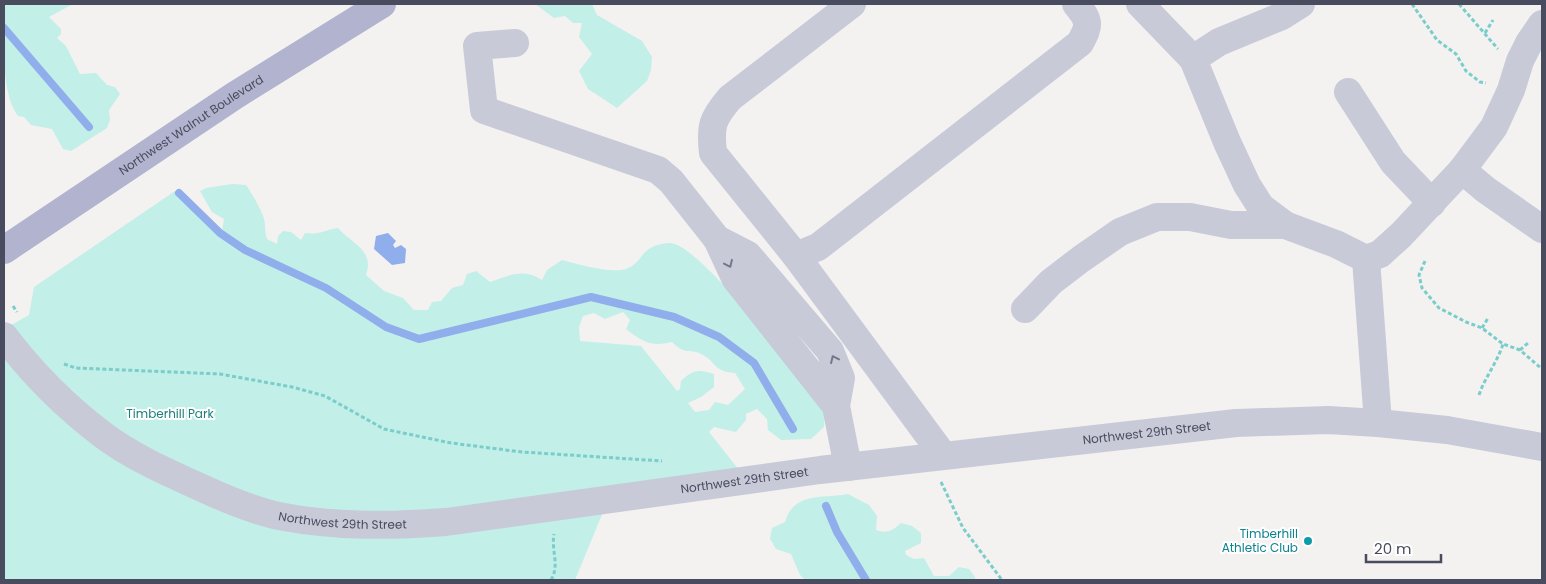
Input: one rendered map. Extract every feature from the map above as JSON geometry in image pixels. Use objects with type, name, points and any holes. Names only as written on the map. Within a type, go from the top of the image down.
[{"type":"main road","name":"Northwest Walnut Boulevard","points":[[4,250],[234,96],[382,4]]},
{"type":"street","points":[[852,4],[730,98],[716,114],[710,132],[713,153],[796,256],[938,456]]},
{"type":"street","points":[[796,256],[818,247],[1080,44],[1088,29],[1086,16],[1076,4]]},
{"type":"street","points":[[1140,4],[1193,59],[1227,142],[1247,185],[1261,206],[1285,225],[1336,244],[1366,259],[1380,254],[1432,203],[1462,170],[1494,127],[1511,90],[1520,60],[1542,24]]},
{"type":"street","points":[[1193,59],[1219,42],[1282,16],[1301,4]]},
{"type":"street","points":[[515,43],[477,46],[484,110],[658,170],[671,181],[717,239],[735,278],[836,406]]},
{"type":"street","points":[[1348,92],[1393,162],[1432,203]]},
{"type":"street","points":[[1462,170],[1486,190],[1542,229]]},
{"type":"street","points":[[1025,308],[1051,282],[1120,232],[1158,217],[1190,217],[1231,225],[1285,225]]},
{"type":"street","points":[[717,239],[748,255],[830,351],[837,364],[841,378],[836,406],[848,467]]},
{"type":"street","points":[[1366,259],[1378,422]]},
{"type":"street","points":[[766,318],[789,302]]},
{"type":"street","name":"Northwest 29th Street","points":[[13,328],[45,384],[103,435],[166,472],[248,507],[282,517],[336,525],[395,525],[446,522],[848,467],[1236,423],[1328,420],[1378,422],[1447,430],[1542,447]]},
{"type":"path","points":[[1412,4],[1437,40],[1456,54],[1466,71],[1480,82],[1511,90]]},
{"type":"path","points":[[1459,4],[1477,27],[1485,33],[1500,51],[1520,60]]},
{"type":"path","points":[[1485,33],[1493,20]]},
{"type":"path","points":[[1425,261],[1420,275],[1422,288],[1440,308],[1453,316],[1482,328],[1503,344],[1520,350],[1542,368]]},
{"type":"path","points":[[13,306],[13,328]]},
{"type":"path","points":[[1482,328],[1488,318]]},
{"type":"path","points":[[1520,350],[1528,343]]},
{"type":"path","points":[[1479,395],[1486,375],[1497,361],[1503,344]]},
{"type":"path","points":[[56,361],[76,368],[220,374],[292,387],[325,396],[384,429],[451,443],[522,452],[662,461]]},
{"type":"path","points":[[938,456],[943,490],[963,528],[1002,580]]},
{"type":"path","points":[[552,580],[555,574],[556,563],[553,539],[558,506]]},
{"type":"green space","points":[[4,4],[73,4],[49,17],[61,29],[61,34],[57,38],[66,46],[80,74],[96,73],[107,85],[115,87],[120,94],[109,110],[110,120],[107,128],[71,151],[63,149],[52,129],[31,125],[24,117],[18,116],[12,106],[8,93],[4,63]]},
{"type":"green space","points":[[535,4],[592,4],[597,15],[642,41],[652,57],[651,70],[647,81],[617,108],[588,89],[579,71],[592,54],[579,37],[582,23],[573,23],[565,16],[554,18]]},
{"type":"green space","name":"Timberhill Park","points":[[232,184],[246,185],[263,216],[267,239],[277,244],[278,236],[283,231],[291,232],[301,240],[305,233],[319,233],[338,228],[365,253],[368,266],[366,275],[384,291],[403,298],[414,310],[428,310],[432,302],[441,301],[452,288],[463,285],[467,274],[476,271],[490,282],[516,274],[529,274],[542,280],[547,270],[562,260],[594,268],[620,270],[632,266],[652,247],[669,243],[683,248],[703,264],[726,288],[796,372],[825,410],[824,427],[811,439],[781,440],[768,430],[767,419],[757,409],[746,414],[746,420],[736,432],[714,427],[709,432],[747,480],[608,500],[575,580],[4,580],[4,329],[29,315],[34,287],[175,191],[221,237],[224,219],[212,212],[200,191],[206,188]],"holes":[[[623,312],[630,320],[626,329],[637,337],[653,344],[672,342],[681,349],[701,354],[718,368],[735,373],[745,389],[728,405],[715,402],[709,410],[695,412],[688,403],[701,397],[714,387],[714,374],[704,371],[692,373],[681,381],[680,389],[677,391],[641,346],[580,341],[579,327],[583,316],[594,313],[605,319]]]},
{"type":"green space","points":[[848,494],[869,505],[877,516],[876,530],[889,531],[901,523],[912,526],[921,533],[921,543],[905,551],[906,555],[914,559],[924,558],[934,576],[949,576],[959,567],[969,569],[975,580],[805,580],[800,575],[791,554],[776,549],[770,539],[772,528],[785,522],[789,512],[802,501],[810,498]]},
{"type":"water","points":[[388,233],[396,241],[393,245],[395,248],[401,245],[406,249],[405,263],[392,265],[374,249],[376,236]]},
{"type":"waterway","points":[[4,28],[89,127]]},
{"type":"waterway","points":[[179,193],[220,233],[245,250],[326,288],[386,327],[419,339],[591,297],[674,317],[719,337],[754,363],[793,429]]},
{"type":"waterway","points":[[826,506],[837,532],[866,580]]},
{"type":"place","name":"Timberhill Athletic Club","points":[[1308,541]]}]
